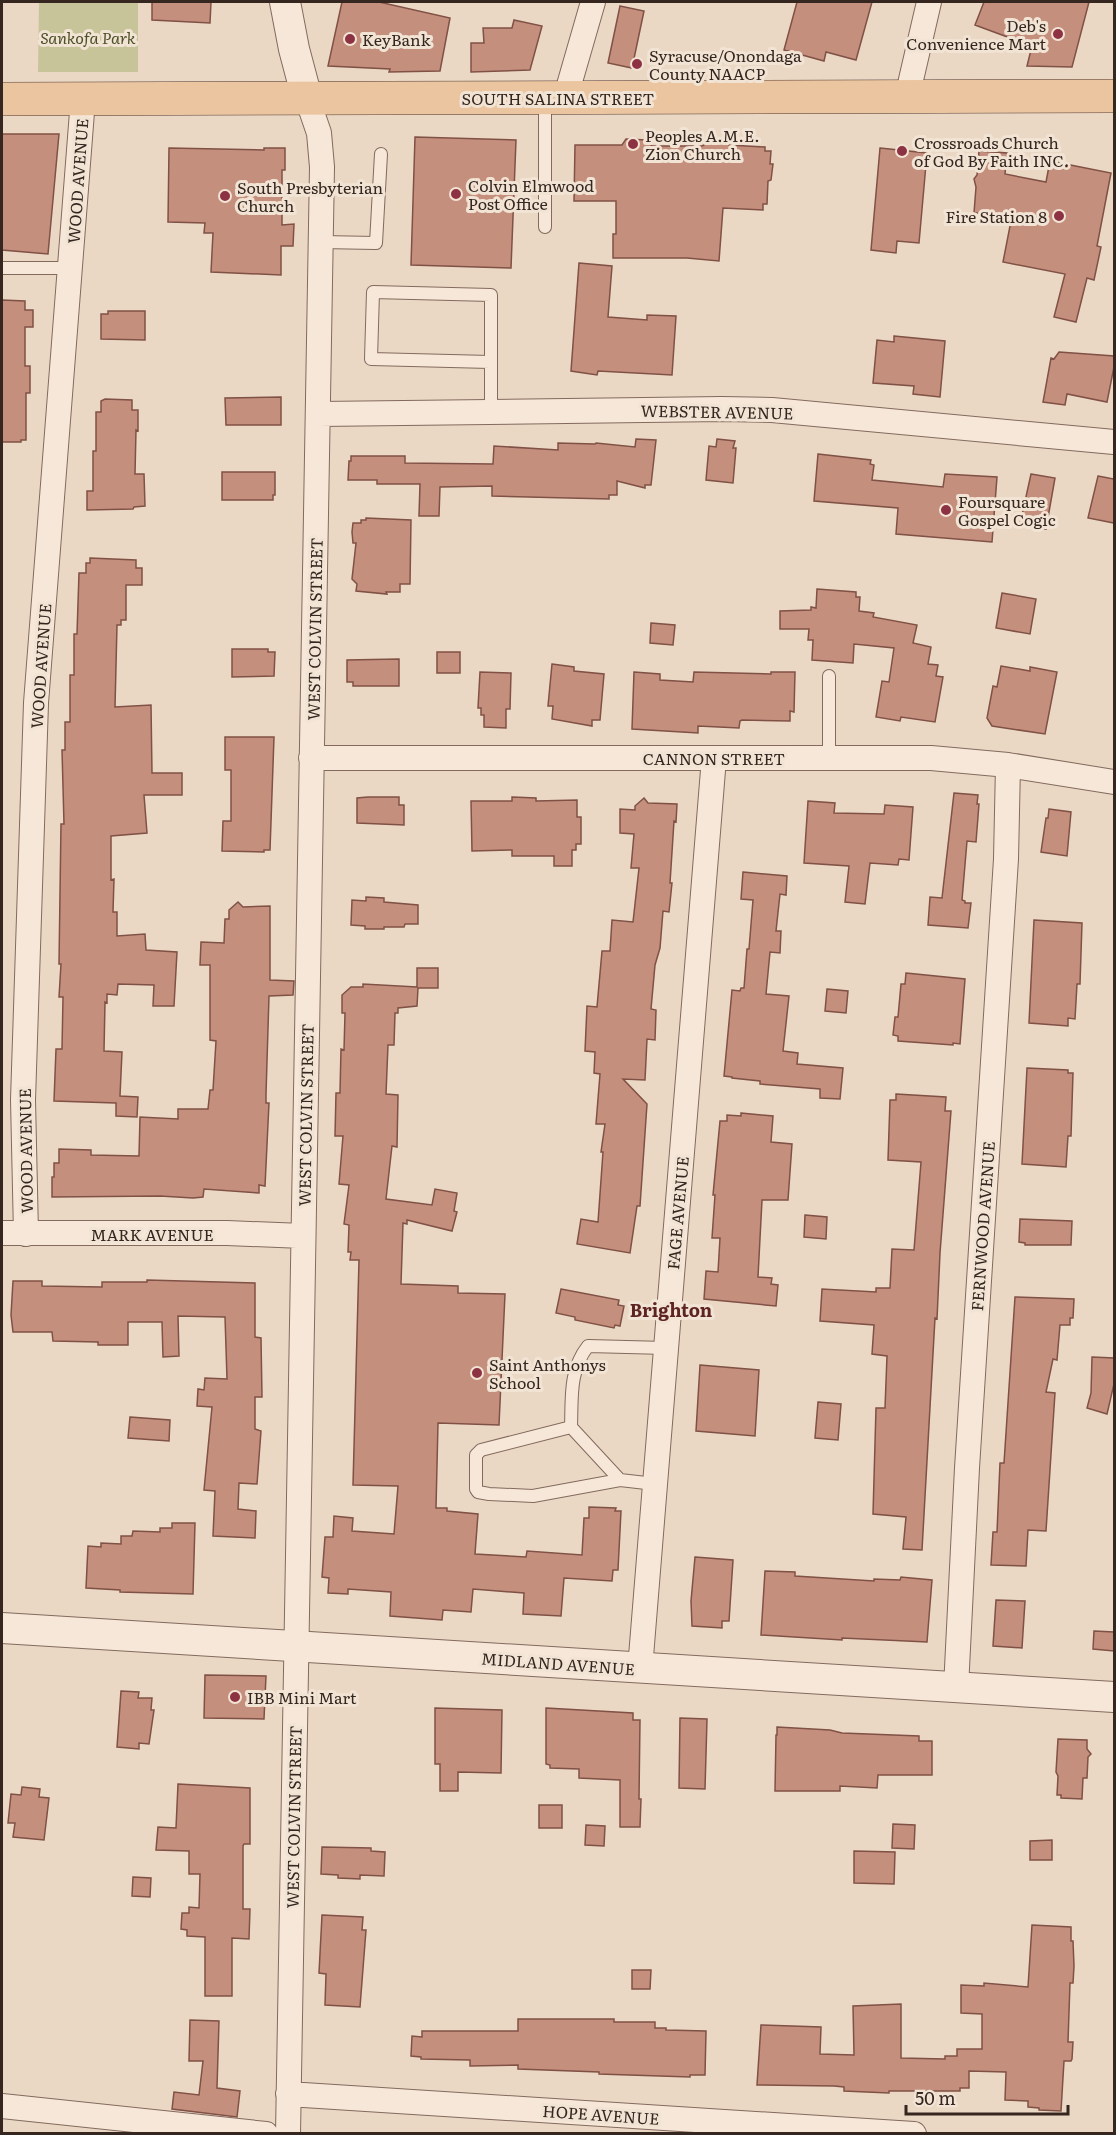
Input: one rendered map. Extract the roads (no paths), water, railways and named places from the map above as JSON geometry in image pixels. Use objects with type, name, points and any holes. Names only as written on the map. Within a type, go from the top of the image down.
[{"type":"main road","name":"SOUTH SALINA STREET","points":[[2,99],[907,97],[1114,93]]},
{"type":"street","points":[[285,2],[294,49],[308,98]]},
{"type":"street","points":[[555,98],[593,2]]},
{"type":"street","points":[[907,97],[929,2]]},
{"type":"street","name":"WEST COLVIN STREET","points":[[288,2133],[322,167],[319,133],[308,98]]},
{"type":"street","name":"WOOD AVENUE","points":[[27,1234],[23,1100],[36,702],[83,99]]},
{"type":"street","name":"WEBSTER AVENUE","points":[[319,414],[771,410],[1114,442]]},
{"type":"street","name":"CANNON STREET","points":[[311,758],[931,758],[1008,765],[1114,782]]},
{"type":"street","name":"FAGE AVENUE","points":[[640,1669],[714,758]]},
{"type":"street","name":"FERNWOOD AVENUE","points":[[956,1688],[967,1468],[1006,859],[1008,765]]},
{"type":"street","name":"MARK AVENUE","points":[[2,1233],[227,1233],[303,1236]]},
{"type":"street","name":"MIDLAND AVENUE","points":[[2,1628],[1114,1697]]},
{"type":"street","name":"HOPE AVENUE","points":[[288,2094],[914,2133]]},
{"type":"street","points":[[2,2106],[267,2133]]},
{"type":"lane","points":[[545,227],[555,98]]},
{"type":"lane","points":[[321,242],[376,243],[381,154]]},
{"type":"lane","points":[[2,267],[70,268]]},
{"type":"lane","points":[[490,362],[371,359],[373,292],[491,295],[491,412]]},
{"type":"lane","points":[[829,676],[829,758]]},
{"type":"lane","points":[[620,1480],[571,1427],[574,1371],[580,1356],[588,1346],[666,1348]]},
{"type":"lane","points":[[571,1427],[481,1450],[476,1455],[476,1489],[489,1494],[533,1496],[620,1480],[655,1484]]},
{"type":"place","name":"Deb's Convenience Mart","points":[[1058,34]]},
{"type":"place","name":"KeyBank","points":[[350,39]]},
{"type":"place","name":"Syracuse/Onondaga County NAACP","points":[[637,64]]},
{"type":"place","name":"Peoples A.M.E. Zion Church","points":[[633,144]]},
{"type":"place","name":"Crossroads Church of God By Faith INC.","points":[[902,151]]},
{"type":"place","name":"Colvin Elmwood Post Office","points":[[456,194]]},
{"type":"place","name":"South Presbyterian Church","points":[[225,196]]},
{"type":"place","name":"Fire Station 8","points":[[1059,216]]},
{"type":"place","name":"Foursquare Gospel Cogic","points":[[946,510]]},
{"type":"place","name":"Saint Anthonys School","points":[[477,1373]]},
{"type":"place","name":"IBB Mini Mart","points":[[235,1697]]},
{"type":"district","name":"Brighton","points":[[671,1309]]},
{"type":"park label","name":"Sankofa Park","points":[[88,37]]}]
